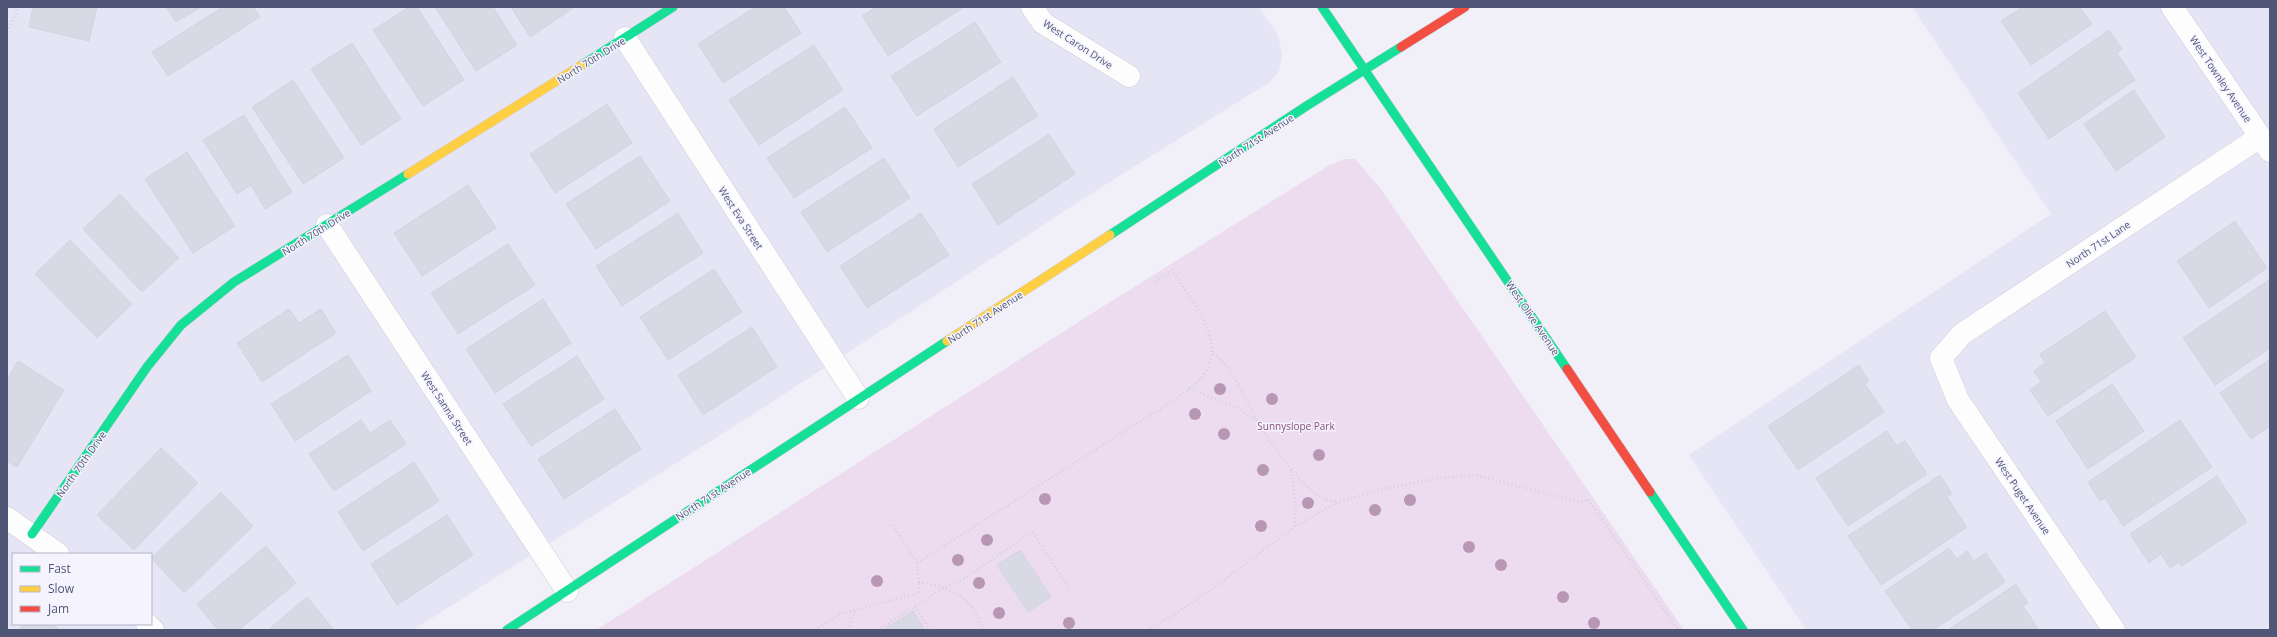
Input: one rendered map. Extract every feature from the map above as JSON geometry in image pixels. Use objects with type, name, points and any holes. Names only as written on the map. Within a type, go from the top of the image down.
[{"type":"street","name":"North 70th Drive","points":[[32,534],[148,367],[181,324],[234,282],[328,225],[673,7]]},
{"type":"street","name":"West Caron Drive","points":[[1032,7],[1043,23],[1129,76]]},
{"type":"street","name":"West Olive Avenue","points":[[1322,7],[1743,630]]},
{"type":"street","name":"North 71st Avenue","points":[[507,630],[858,398],[1118,231],[1308,105],[1365,71],[1465,7]]},
{"type":"street","name":"West Townley Avenue","points":[[2172,7],[2265,144]]},
{"type":"street","name":"West Eva Street","points":[[625,38],[858,398]]},
{"type":"street","name":"North 71st Lane","points":[[1941,358],[1962,334],[2265,144]]},
{"type":"street","name":"West Sanna Street","points":[[328,225],[567,591]]},
{"type":"street","name":"West Puget Avenue","points":[[1941,358],[1958,400],[2114,630]]},
{"type":"street","points":[[7,518],[32,534],[57,553]]},
{"type":"path","points":[[7,32],[19,7]]},
{"type":"path","points":[[917,563],[1189,388],[1204,374],[1213,353],[1213,344],[1205,322],[1172,270],[1152,283]]},
{"type":"path","points":[[1213,353],[1222,360],[1235,380],[1257,421],[1291,470],[1322,498],[1338,502]]},
{"type":"path","points":[[1189,388],[1239,409],[1257,421]]},
{"type":"path","points":[[1291,470],[1296,508],[1294,527]]},
{"type":"path","points":[[1147,630],[1174,615],[1212,589],[1294,527],[1338,502],[1383,489],[1439,478],[1476,475],[1568,499],[1584,502],[1588,499],[1678,630]]},
{"type":"path","points":[[815,630],[840,614],[919,593],[917,563],[893,525]]},
{"type":"path","points":[[878,630],[945,587],[960,581],[1033,532],[1070,589]]},
{"type":"path","points":[[919,582],[945,587],[962,596],[972,607],[983,630]]},
{"type":"path","points":[[915,606],[930,630]]},
{"type":"path","points":[[847,630],[855,610]]},
{"type":"shaded area","points":[[7,7],[1259,7],[1278,35],[1282,55],[1279,71],[1270,82],[1100,188],[766,406],[413,630],[7,630]]},
{"type":"shaded area","points":[[1912,7],[2270,7],[2270,630],[1806,630],[1689,455],[2051,214]]},
{"type":"green space","name":"Sunnyslope Park","points":[[1345,159],[1355,159],[1380,188],[1684,630],[596,630],[1083,319],[1328,166]]},
{"type":"building","points":[[33,7],[97,7],[89,41],[29,27]]},
{"type":"building","points":[[166,7],[201,7],[176,22]]},
{"type":"building","points":[[223,7],[253,7],[260,17],[168,76],[152,52]]},
{"type":"building","points":[[409,7],[417,7],[464,80],[423,106],[373,30]]},
{"type":"building","points":[[435,7],[493,7],[517,45],[476,71]]},
{"type":"building","points":[[511,7],[571,7],[572,9],[530,37]]},
{"type":"building","points":[[755,7],[784,7],[801,33],[723,83],[698,44]]},
{"type":"building","points":[[876,7],[964,7],[888,56],[862,16]]},
{"type":"building","points":[[2022,7],[2080,7],[2092,24],[2031,65],[2001,21]]},
{"type":"building","points":[[975,22],[1001,62],[917,116],[891,76]]},
{"type":"building","points":[[2109,30],[2122,49],[2117,53],[2135,80],[2049,139],[2018,93]]},
{"type":"building","points":[[352,43],[401,119],[361,145],[311,69]]},
{"type":"building","points":[[814,45],[843,90],[759,145],[729,100]]},
{"type":"building","points":[[1013,77],[1038,116],[958,167],[934,129]]},
{"type":"building","points":[[293,80],[344,158],[303,184],[252,107]]},
{"type":"building","points":[[2134,90],[2165,137],[2116,171],[2084,124]]},
{"type":"building","points":[[607,104],[632,143],[555,193],[530,154]]},
{"type":"building","points":[[845,107],[872,148],[794,198],[767,158]]},
{"type":"building","points":[[244,115],[292,192],[265,209],[251,185],[237,194],[203,140]]},
{"type":"building","points":[[1049,134],[1075,174],[998,225],[972,184]]},
{"type":"building","points":[[187,152],[235,226],[193,253],[145,179]]},
{"type":"building","points":[[640,156],[670,201],[596,249],[566,204]]},
{"type":"building","points":[[884,158],[910,198],[827,252],[801,212]]},
{"type":"building","points":[[468,185],[496,228],[422,276],[394,233]]},
{"type":"building","points":[[120,194],[179,258],[142,292],[83,229]]},
{"type":"building","points":[[678,213],[703,253],[622,306],[596,266]]},
{"type":"building","points":[[921,213],[949,255],[867,308],[840,266]]},
{"type":"building","points":[[2235,221],[2267,268],[2209,308],[2177,261]]},
{"type":"building","points":[[70,240],[132,304],[97,338],[35,274]]},
{"type":"building","points":[[508,244],[535,285],[458,334],[431,293]]},
{"type":"building","points":[[714,269],[742,312],[668,360],[640,317]]},
{"type":"building","points":[[2270,279],[2270,348],[2215,385],[2183,338]]},
{"type":"building","points":[[543,299],[571,343],[495,393],[466,349]]},
{"type":"building","points":[[289,309],[299,323],[321,309],[336,333],[262,382],[237,343]]},
{"type":"building","points":[[2105,311],[2136,357],[2048,416],[2030,390],[2041,382],[2034,371],[2045,363],[2040,354]]},
{"type":"building","points":[[752,327],[777,367],[703,415],[678,375]]},
{"type":"building","points":[[348,355],[371,391],[295,441],[271,404]]},
{"type":"building","points":[[577,356],[604,399],[531,446],[503,404]]},
{"type":"building","points":[[2270,359],[2270,426],[2251,439],[2220,393]]},
{"type":"building","points":[[18,361],[64,390],[17,467],[7,461],[7,379]]},
{"type":"building","points":[[1859,365],[1869,381],[1865,384],[1884,412],[1798,470],[1768,426]]},
{"type":"building","points":[[2112,384],[2144,431],[2088,469],[2056,421]]},
{"type":"building","points":[[615,409],[641,449],[564,499],[538,459]]},
{"type":"building","points":[[361,420],[370,433],[390,420],[406,444],[334,491],[309,454]]},
{"type":"building","points":[[2180,420],[2212,467],[2123,526],[2105,498],[2100,501],[2088,482]]},
{"type":"building","points":[[1887,431],[1897,446],[1905,441],[1927,474],[1848,526],[1816,478]]},
{"type":"building","points":[[161,448],[198,483],[134,550],[97,515]]},
{"type":"building","points":[[414,462],[439,501],[363,551],[338,512]]},
{"type":"building","points":[[1940,475],[1952,494],[1947,497],[1967,527],[1881,585],[1848,536]]},
{"type":"building","points":[[2217,476],[2247,522],[2182,566],[2179,562],[2170,568],[2161,554],[2149,563],[2130,534]]},
{"type":"building","points":[[221,492],[253,526],[184,593],[152,559],[152,557]]},
{"type":"building","points":[[447,515],[473,555],[397,605],[371,564]]},
{"type":"building","points":[[266,546],[296,583],[239,630],[218,630],[197,604]]},
{"type":"building","points":[[1949,548],[1957,559],[1967,551],[1974,561],[1986,553],[2005,582],[1933,630],[1912,630],[1885,591]]},
{"type":"building","points":[[1020,550],[1051,597],[1028,612],[997,565]]},
{"type":"building","points":[[2016,584],[2028,603],[2023,606],[2039,630],[1948,630]]},
{"type":"building","points":[[307,597],[334,630],[268,630]]},
{"type":"building","points":[[913,611],[925,630],[883,630]]},
{"type":"building","points":[[23,625],[54,625],[60,630],[19,630]]},
{"type":"traffic: fast","points":[[582,65],[673,7]]},
{"type":"traffic: fast","points":[[1322,7],[1567,369]]},
{"type":"traffic: fast","points":[[1110,235],[1308,105],[1401,47]]},
{"type":"traffic: fast","points":[[32,534],[147,367],[181,325],[234,282],[408,174]]},
{"type":"traffic: fast","points":[[507,630],[947,341]]},
{"type":"traffic: fast","points":[[1650,492],[1743,630]]},
{"type":"traffic: slow","points":[[408,174],[582,65]]},
{"type":"traffic: slow","points":[[947,341],[1110,235]]},
{"type":"traffic: jam","points":[[1401,47],[1465,7]]},
{"type":"traffic: jam","points":[[1567,369],[1650,492]]}]
